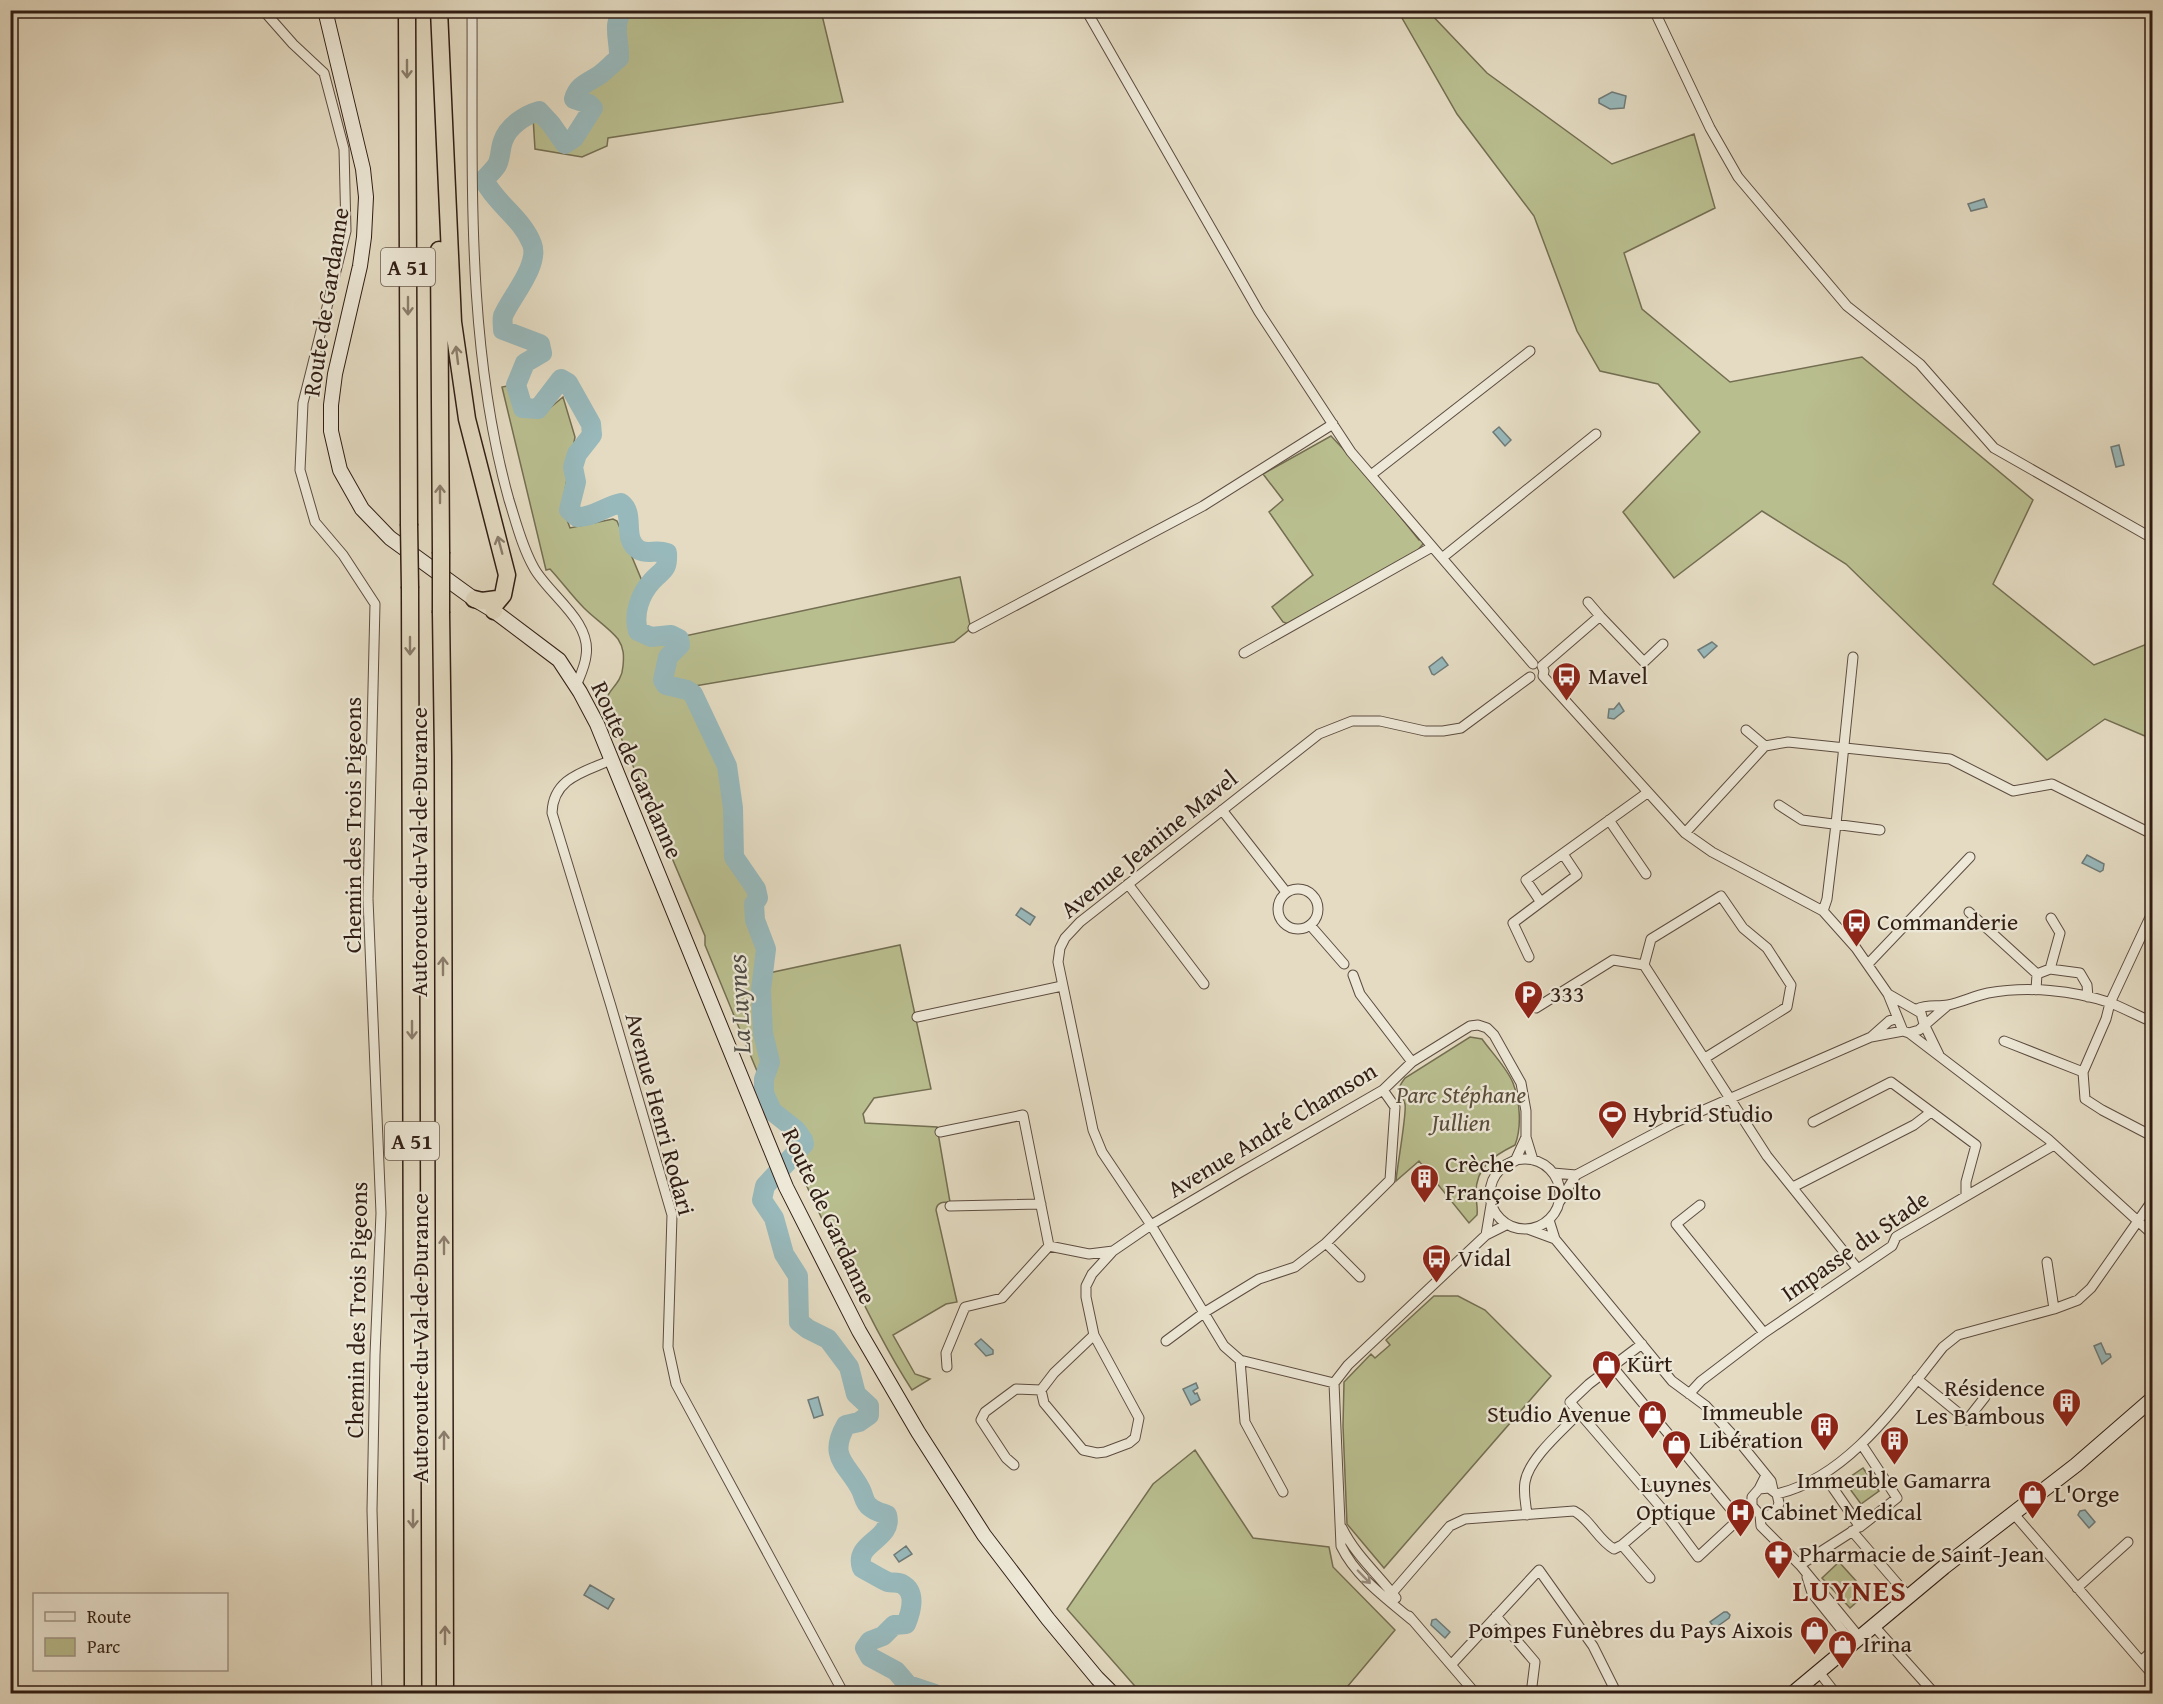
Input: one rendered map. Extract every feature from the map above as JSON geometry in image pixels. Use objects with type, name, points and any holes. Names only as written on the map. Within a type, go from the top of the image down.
[{"type":"highway","name":"Autoroute du Val de Durance","points":[[407,10],[413,1694]]},
{"type":"highway","name":"Autoroute du Val de Durance","points":[[439,10],[445,1694]]},
{"type":"highway","points":[[439,10],[453,322],[467,419],[507,575],[502,595],[496,605],[474,599]]},
{"type":"main road","name":"Route de Gardanne","points":[[323,10],[363,169],[366,197],[360,266],[334,374],[331,431],[338,463],[352,495],[375,524],[390,538],[474,599]]},
{"type":"main road","name":"Route de Gardanne","points":[[496,605],[559,660],[597,724],[786,1187],[858,1331],[901,1405],[984,1534],[1018,1581],[1097,1678],[1113,1694]]},
{"type":"main road","points":[[1792,1694],[1908,1596],[2076,1465],[2152,1399]]},
{"type":"main road","name":"Route de Gardanne","points":[[947,1476],[1021,1578],[1095,1665],[1123,1694]]},
{"type":"street","name":"Chemin des Trois Pigeons","points":[[263,10],[293,44],[324,73],[344,149],[346,231],[303,403],[300,470],[315,522],[343,555],[375,604],[368,899],[381,1214],[372,1510],[377,1694]]},
{"type":"street","points":[[472,10],[476,268],[484,377],[504,481],[522,540],[537,574],[578,623],[584,635],[586,655],[576,686]]},
{"type":"street","points":[[1086,10],[1259,312],[1351,452],[1432,547],[1544,671],[1543,676],[1685,834],[1712,852],[1823,911],[1868,964],[1888,994],[1898,1022],[1906,1032],[2054,1145],[2152,1234]]},
{"type":"street","points":[[1654,10],[1710,129],[1738,177],[1847,306],[1920,364],[1994,448],[2152,537]]},
{"type":"street","points":[[1371,475],[1530,351]]},
{"type":"street","points":[[973,628],[1203,506],[1333,424]]},
{"type":"street","points":[[1442,558],[1596,434]]},
{"type":"street","points":[[1244,653],[1432,547]]},
{"type":"street","points":[[1588,602],[1644,662],[1663,644]]},
{"type":"street","points":[[1543,676],[1536,680],[1530,677],[1528,670],[1600,616]]},
{"type":"street","points":[[1823,911],[1827,899],[1836,824],[1853,657]]},
{"type":"street","name":"Avenue Jeanine Mavel","points":[[1239,1360],[1224,1346],[1151,1225],[1102,1152],[1093,1130],[1062,986],[1058,962],[1060,948],[1065,938],[1080,922],[1318,734],[1352,721],[1380,721],[1425,731],[1461,728],[1530,677]]},
{"type":"street","points":[[1746,730],[1765,746]]},
{"type":"street","points":[[1685,834],[1765,746],[1788,742],[1950,759],[2013,791],[2052,784],[2152,834]]},
{"type":"street","name":"Avenue Henri Rodari","points":[[611,760],[565,781],[555,795],[552,813],[672,1215],[668,1347],[676,1384],[844,1694]]},
{"type":"street","points":[[1539,902],[1526,880],[1647,793]]},
{"type":"street","points":[[1779,805],[1802,820],[1880,830]]},
{"type":"street","points":[[1221,810],[1286,892]]},
{"type":"street","points":[[1609,820],[1646,874]]},
{"type":"street","points":[[1529,957],[1513,922],[1577,875],[1563,854]]},
{"type":"street","points":[[1868,964],[1971,857]]},
{"type":"street","points":[[1128,884],[1204,984]]},
{"type":"street","points":[[1303,888],[1315,897],[1318,913],[1310,925],[1295,929],[1282,921],[1277,907],[1286,892],[1303,888]]},
{"type":"street","points":[[1644,965],[1651,939],[1721,896],[1743,928],[1767,948],[1791,986],[1787,1007],[1705,1058]]},
{"type":"street","points":[[1969,912],[2037,974]]},
{"type":"street","points":[[2152,913],[2110,1003],[2106,1019],[2083,1072],[2085,1100],[2152,1136]]},
{"type":"street","points":[[2050,969],[2060,933],[2051,918]]},
{"type":"street","points":[[1310,925],[1344,964]]},
{"type":"street","points":[[1536,1008],[1613,960],[1644,965],[1767,1156],[1857,1269]]},
{"type":"street","points":[[2037,974],[2050,969],[2080,973],[2087,986],[2088,997]]},
{"type":"street","points":[[2036,990],[2037,974]]},
{"type":"street","name":"Avenue André Chamson","points":[[1041,1390],[1044,1403],[1083,1450],[1105,1452],[1129,1443],[1135,1438],[1139,1418],[1094,1335],[1086,1286],[1092,1274],[1113,1251],[1151,1225],[1383,1090],[1412,1062],[1360,994],[1353,975]]},
{"type":"street","points":[[917,1017],[1062,986]]},
{"type":"street","points":[[1871,1037],[1889,1021],[1897,1018],[1900,1010],[1948,1005],[1990,993],[2036,990],[2088,997],[2110,1003],[2152,1022]]},
{"type":"street","points":[[1888,994],[1921,1013],[1939,1055]]},
{"type":"street","points":[[1528,1230],[1539,1227],[1549,1220],[1576,1175],[1674,1124],[1871,1037],[1919,1030],[1948,1005]]},
{"type":"street","points":[[1412,1062],[1470,1026],[1478,1025],[1487,1028],[1494,1035],[1521,1083],[1526,1111],[1526,1137],[1533,1160]]},
{"type":"street","points":[[2004,1041],[2083,1072]]},
{"type":"street","points":[[1812,1122],[1891,1082],[1976,1145],[1966,1182],[1966,1194]]},
{"type":"street","points":[[1166,1341],[1205,1312],[1259,1279],[1295,1267],[1326,1243],[1390,1180],[1395,1107],[1383,1090]]},
{"type":"street","points":[[1793,1187],[1914,1125],[1931,1112]]},
{"type":"street","points":[[940,1132],[1023,1115],[1049,1246]]},
{"type":"street","points":[[1515,1161],[1526,1137]]},
{"type":"street","name":"Impasse du Stade","points":[[1689,1394],[1701,1381],[1764,1333],[1892,1246],[1896,1237],[1966,1194],[2054,1145]]},
{"type":"street","points":[[1555,1239],[1506,1225],[1494,1213],[1489,1192],[1492,1180],[1499,1170],[1515,1161],[1533,1160],[1544,1165],[1553,1173],[1560,1191],[1560,1201]]},
{"type":"street","points":[[1553,1173],[1576,1175]]},
{"type":"street","points":[[1779,1495],[1824,1475],[1862,1446],[1943,1347],[1958,1335],[2054,1310],[2078,1300],[2091,1288],[2152,1201]]},
{"type":"street","points":[[950,1206],[1041,1204]]},
{"type":"street","points":[[1486,1235],[1491,1205]]},
{"type":"street","points":[[1700,1206],[1677,1224],[1764,1333]]},
{"type":"street","points":[[1549,1220],[1555,1239],[1672,1381],[1706,1406],[1742,1444],[1771,1481],[1779,1495],[1774,1513],[1739,1519]]},
{"type":"street","points":[[1412,1620],[1375,1589],[1346,1557],[1341,1546],[1334,1383],[1348,1365],[1486,1235],[1506,1225]]},
{"type":"street","points":[[1326,1243],[1360,1277]]},
{"type":"street","points":[[1049,1246],[1089,1254],[1113,1251]]},
{"type":"street","points":[[947,1367],[946,1353],[965,1307],[1002,1298],[1049,1246]]},
{"type":"street","points":[[2047,1262],[2054,1310]]},
{"type":"street","points":[[1014,1466],[1006,1458],[981,1420],[984,1412],[1016,1389],[1041,1390],[1054,1373],[1094,1335]]},
{"type":"street","points":[[1642,1344],[1570,1402],[1663,1510],[1698,1557],[1739,1519],[1766,1475]]},
{"type":"street","points":[[1283,1492],[1245,1422],[1239,1360],[1334,1383]]},
{"type":"street","points":[[1612,1366],[1739,1519]]},
{"type":"street","points":[[1917,1379],[1967,1420],[1985,1397]]},
{"type":"street","points":[[1527,1515],[1525,1481],[1529,1469],[1543,1450],[1579,1413]]},
{"type":"street","points":[[1803,1569],[1897,1498],[1862,1446]]},
{"type":"street","points":[[1824,1475],[1856,1529],[1908,1596]]},
{"type":"street","points":[[1759,1489],[1769,1488],[1779,1495]]},
{"type":"street","points":[[1751,1502],[1754,1511],[1763,1515]]},
{"type":"street","points":[[1392,1593],[1450,1526],[1465,1519],[1574,1511],[1580,1514],[1606,1544],[1614,1549],[1622,1545],[1663,1510]]},
{"type":"street","points":[[2013,1513],[2152,1674]]},
{"type":"street","points":[[1763,1515],[1761,1526],[1803,1569],[1856,1641]]},
{"type":"street","points":[[1341,1526],[1365,1563],[1476,1694]]},
{"type":"street","points":[[2077,1588],[2128,1542]]},
{"type":"street","points":[[1622,1545],[1650,1578]]},
{"type":"street","points":[[1451,1665],[1539,1570],[1593,1646],[1617,1694]]},
{"type":"street","points":[[1496,1616],[1535,1662],[1532,1694]]},
{"type":"street","points":[[1874,1626],[1935,1694]]},
{"type":"street","points":[[2141,1661],[2152,1651]]},
{"type":"street","points":[[1819,1672],[1836,1694]]},
{"type":"green space","points":[[629,10],[821,11],[843,102],[608,138],[607,146],[582,157],[535,149],[533,117],[540,115],[563,145],[572,146],[581,134],[597,105],[593,101],[579,98],[577,93],[617,65],[622,51],[618,22]]},
{"type":"green space","points":[[1398,11],[1428,11],[1487,73],[1612,164],[1694,134],[1715,208],[1624,253],[1642,309],[1730,382],[1862,357],[2033,500],[1993,584],[2094,665],[2152,642],[2152,739],[2105,719],[2047,760],[1846,564],[1762,511],[1674,578],[1623,512],[1700,432],[1658,384],[1600,371],[1577,331],[1534,216],[1457,114]]},
{"type":"green space","points":[[513,385],[520,407],[533,416],[539,417],[563,397],[575,437],[562,506],[570,528],[613,519],[617,521],[642,581],[630,604],[630,630],[643,638],[674,638],[677,642],[666,657],[661,683],[663,686],[689,696],[723,764],[732,820],[732,853],[736,865],[754,894],[752,908],[758,903],[757,924],[767,944],[764,974],[900,945],[931,1089],[874,1098],[863,1114],[865,1123],[937,1127],[950,1202],[939,1204],[936,1210],[957,1302],[946,1304],[893,1335],[915,1374],[930,1379],[912,1390],[874,1323],[803,1178],[705,945],[705,936],[606,702],[622,673],[623,655],[618,639],[584,608],[550,569],[546,570],[502,387]]},
{"type":"green space","points":[[1331,436],[1362,469],[1419,540],[1422,538],[1423,544],[1417,551],[1288,624],[1283,622],[1272,607],[1313,575],[1269,512],[1283,500],[1263,474]]},
{"type":"green space","points":[[960,577],[970,625],[969,630],[954,642],[689,687],[666,681],[669,670],[668,661],[682,644],[680,637]]},
{"type":"green space","name":"Parc Stéphane Jullien","points":[[1470,1037],[1482,1039],[1510,1077],[1517,1098],[1519,1122],[1515,1145],[1493,1158],[1482,1170],[1476,1185],[1477,1215],[1469,1223],[1419,1161],[1396,1181],[1405,1109],[1399,1091],[1400,1086],[1405,1078]]},
{"type":"green space","points":[[1434,1296],[1458,1296],[1485,1310],[1551,1376],[1384,1568],[1347,1524],[1343,1426],[1344,1382],[1371,1354],[1375,1358],[1390,1345],[1386,1340]]},
{"type":"green space","points":[[1195,1450],[1253,1538],[1329,1547],[1333,1567],[1395,1630],[1342,1693],[1141,1693],[1067,1609],[1153,1484]]},
{"type":"green space","points":[[1863,1468],[1879,1491],[1861,1504],[1844,1481]]},
{"type":"green space","points":[[1839,1562],[1867,1593],[1850,1608],[1822,1578]]},
{"type":"water","points":[[1612,92],[1626,96],[1624,108],[1610,109],[1599,103],[1599,99]]},
{"type":"water","points":[[1984,199],[1987,207],[1971,211],[1968,204]]},
{"type":"water","points":[[1499,427],[1511,440],[1505,446],[1493,432]]},
{"type":"water","points":[[2119,445],[2124,465],[2116,467],[2111,447]]},
{"type":"water","points":[[1712,642],[1717,646],[1704,658],[1698,650]]},
{"type":"water","points":[[1442,657],[1448,665],[1434,675],[1432,674],[1429,667]]},
{"type":"water","points":[[1619,703],[1624,711],[1614,719],[1608,718],[1609,709],[1614,709]]},
{"type":"water","points":[[2087,855],[2104,864],[2103,870],[2100,872],[2082,863]]},
{"type":"water","points":[[1021,908],[1035,917],[1030,925],[1016,915]]},
{"type":"water","points":[[981,1339],[993,1350],[993,1354],[986,1356],[975,1344]]},
{"type":"water","points":[[2101,1343],[2106,1354],[2110,1354],[2111,1357],[2102,1364],[2094,1346]]},
{"type":"water","points":[[1196,1383],[1198,1388],[1193,1391],[1197,1393],[1200,1400],[1191,1405],[1183,1389]]},
{"type":"water","points":[[818,1397],[823,1415],[814,1418],[808,1400]]},
{"type":"water","points":[[2085,1510],[2095,1522],[2089,1528],[2078,1515],[2080,1511]]},
{"type":"water","points":[[906,1546],[912,1554],[899,1562],[894,1555]]},
{"type":"water","points":[[590,1585],[614,1599],[608,1609],[584,1595]]},
{"type":"water","points":[[1724,1612],[1730,1615],[1729,1618],[1715,1628],[1710,1622]]},
{"type":"water","points":[[1436,1619],[1450,1632],[1445,1638],[1431,1625],[1432,1620]]},
{"type":"waterway","name":"La Luynes","points":[[624,10],[617,26],[619,58],[581,87],[574,99],[589,104],[593,108],[574,138],[565,144],[539,111],[528,115],[505,136],[497,165],[484,180],[489,189],[522,226],[532,244],[532,261],[524,281],[503,316],[503,330],[540,344],[542,353],[525,363],[516,385],[523,408],[538,409],[561,379],[568,383],[591,424],[592,435],[577,454],[573,467],[576,482],[569,510],[577,517],[583,517],[621,503],[628,513],[629,533],[634,545],[643,551],[667,553],[666,567],[652,581],[641,598],[636,618],[638,631],[651,637],[671,635],[679,639],[680,645],[668,657],[663,680],[666,685],[687,690],[693,694],[727,766],[733,808],[734,857],[756,889],[758,898],[754,904],[755,920],[766,949],[761,990],[763,1033],[770,1062],[764,1079],[764,1093],[772,1111],[796,1130],[804,1144],[765,1186],[762,1200],[774,1218],[784,1254],[798,1276],[799,1322],[828,1339],[849,1367],[856,1394],[869,1406],[869,1415],[859,1422],[846,1425],[838,1445],[842,1460],[861,1490],[866,1504],[887,1515],[888,1523],[885,1530],[863,1552],[862,1568],[888,1582],[902,1584],[910,1592],[912,1602],[906,1624],[894,1625],[883,1636],[870,1641],[865,1648],[870,1657],[896,1671],[908,1685],[935,1694]]},
{"type":"place","name":"Mavel","points":[[1567,702]]},
{"type":"place","name":"Commanderie","points":[[1856,948]]},
{"type":"place","name":"333","points":[[1529,1020]]},
{"type":"place","name":"Hybrid Studio","points":[[1612,1140]]},
{"type":"place","name":"Crèche Françoise Dolto","points":[[1424,1204]]},
{"type":"place","name":"Vidal","points":[[1437,1284]]},
{"type":"place","name":"Kürt","points":[[1606,1390]]},
{"type":"place","name":"Résidence Les Bambous","points":[[2066,1428]]},
{"type":"place","name":"Studio Avenue","points":[[1652,1440]]},
{"type":"place","name":"Immeuble Libération","points":[[1824,1452]]},
{"type":"place","name":"Immeuble Gamarra","points":[[1894,1466]]},
{"type":"place","name":"Luynes Optique","points":[[1676,1470]]},
{"type":"place","name":"L'Orge","points":[[2033,1520]]},
{"type":"place","name":"Cabinet Medical","points":[[1740,1538]]},
{"type":"place","name":"Pharmacie de Saint-Jean","points":[[1778,1580]]},
{"type":"place","name":"Pompes Funèbres du Pays Aixois","points":[[1814,1656]]},
{"type":"place","name":"Irina","points":[[1842,1670]]},
{"type":"district","name":"LUYNES","points":[[1850,1591]]}]
